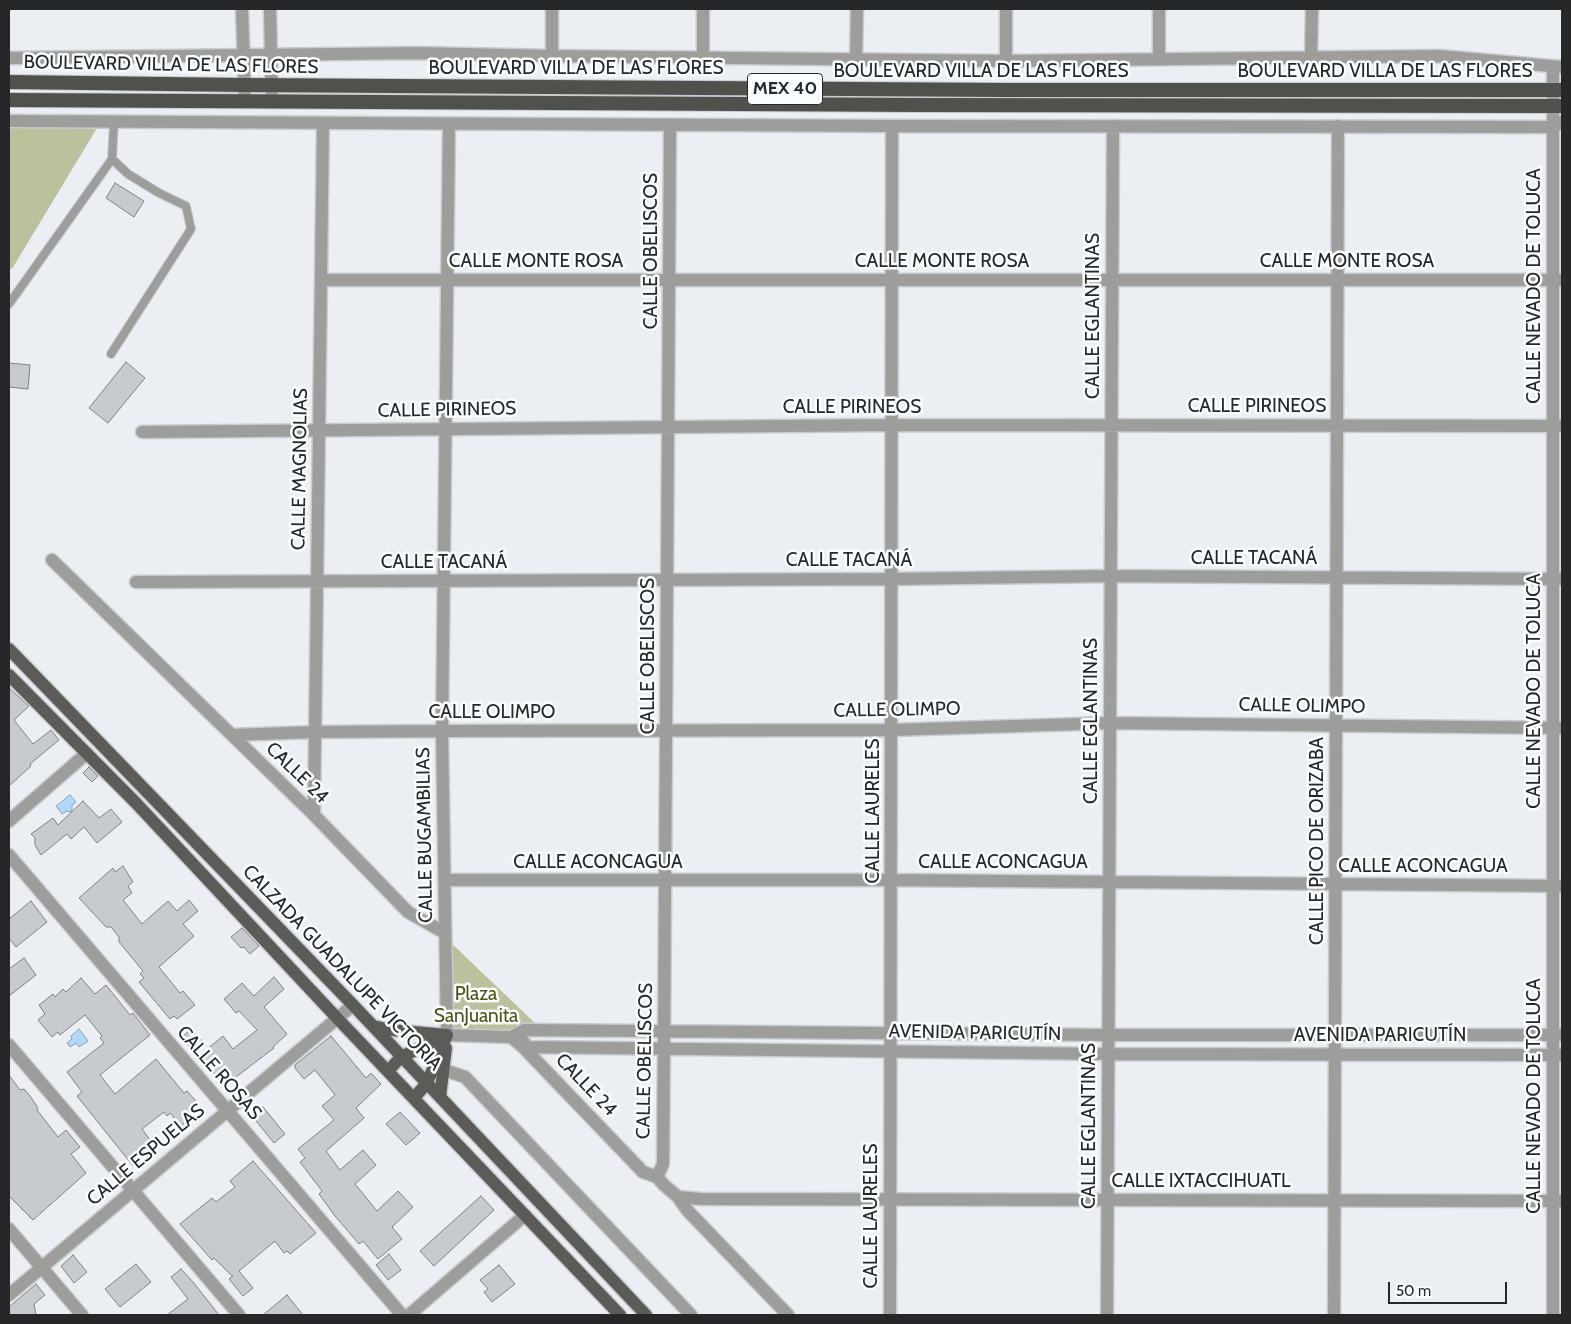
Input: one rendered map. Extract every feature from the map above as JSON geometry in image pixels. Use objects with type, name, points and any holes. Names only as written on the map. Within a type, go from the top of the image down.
[{"type":"highway","name":"BOULEVARD VILLA DE LAS FLORES","points":[[9,82],[1004,90],[1558,90]]},
{"type":"highway","name":"BOULEVARD VILLA DE LAS FLORES","points":[[9,100],[1558,106]]},
{"type":"main road","name":"CALZADA GUADALUPE VICTORIA","points":[[9,649],[373,1026],[646,1315]]},
{"type":"main road","name":"CALZADA GUADALUPE VICTORIA","points":[[9,674],[239,911],[337,1018],[620,1315]]},
{"type":"main road","points":[[373,1026],[392,1030],[447,1035]]},
{"type":"main road","points":[[388,1071],[401,1057],[447,1035]]},
{"type":"main road","points":[[440,1097],[447,1035]]},
{"type":"main road","points":[[414,1098],[427,1083],[447,1035]]},
{"type":"street","points":[[242,9],[245,102]]},
{"type":"street","points":[[270,9],[272,102]]},
{"type":"street","points":[[552,9],[552,56]]},
{"type":"street","points":[[702,58],[703,9]]},
{"type":"street","points":[[856,59],[857,9]]},
{"type":"street","points":[[1006,9],[1006,61]]},
{"type":"street","points":[[1159,9],[1159,59]]},
{"type":"street","points":[[1311,57],[1312,9]]},
{"type":"street","points":[[9,58],[418,53],[1006,61],[1439,56],[1558,67]]},
{"type":"street","name":"CALLE NEVADO DE TOLUCA","points":[[1553,1315],[1558,1201],[1558,67]]},
{"type":"street","points":[[9,121],[892,126],[1557,125]]},
{"type":"street","name":"CALLE MAGNOLIAS","points":[[314,815],[323,123]]},
{"type":"street","name":"CALLE BUGAMBILIAS","points":[[447,1035],[442,731],[448,124]]},
{"type":"street","name":"CALLE OBELISCOS","points":[[660,1181],[664,1048],[670,125]]},
{"type":"street","name":"CALLE LAURELES","points":[[890,1315],[893,425],[892,126]]},
{"type":"street","name":"CALLE EGLANTINAS","points":[[1107,1315],[1113,126]]},
{"type":"street","name":"CALLE PICO DE ORIZABA","points":[[1334,1315],[1338,126]]},
{"type":"street","name":"CALLE MONTE ROSA","points":[[321,280],[1558,280]]},
{"type":"street","name":"CALLE PIRINEOS","points":[[142,432],[893,425],[1558,426]]},
{"type":"street","name":"CALLE 24","points":[[52,560],[314,815],[408,912],[445,933]]},
{"type":"street","name":"CALLE TACANÁ","points":[[136,582],[892,579],[1111,576],[1558,579]]},
{"type":"street","name":"CALLE OLIMPO","points":[[232,735],[442,731],[892,730],[1110,723],[1558,728]]},
{"type":"street","points":[[9,821],[87,753]]},
{"type":"street","name":"CALLE ROSAS","points":[[9,856],[402,1315]]},
{"type":"street","name":"CALLE ACONCAGUA","points":[[444,880],[891,880],[1558,886]]},
{"type":"street","name":"CALLE ESPUELAS","points":[[9,1295],[352,1005]]},
{"type":"street","points":[[524,1030],[524,1047]]},
{"type":"street","name":"AVENIDA PARICUTÍN","points":[[511,1037],[524,1030],[1108,1035],[1558,1035]]},
{"type":"street","points":[[447,1035],[511,1037],[524,1047]]},
{"type":"street","points":[[9,1045],[239,1315]]},
{"type":"street","name":"CALLE 24","points":[[524,1047],[643,1172],[660,1181]]},
{"type":"street","name":"AVENIDA PARICUTÍN","points":[[524,1047],[1108,1054],[1558,1054]]},
{"type":"street","points":[[444,1070],[465,1078],[691,1315]]},
{"type":"street","points":[[660,1181],[678,1197],[687,1210],[788,1315]]},
{"type":"street","name":"CALLE IXTACCIHUATL","points":[[678,1197],[701,1199],[1558,1201]]},
{"type":"street","points":[[409,1315],[525,1215]]},
{"type":"street","points":[[9,1229],[82,1315]]},
{"type":"lane","points":[[9,304],[112,159],[114,122]]},
{"type":"lane","points":[[110,354],[191,229],[186,206],[159,193],[128,174],[112,159]]},
{"type":"green space","points":[[9,120],[100,123],[12,269],[9,268]]},
{"type":"green space","name":"Plaza SanJuanita","points":[[448,940],[537,1025],[521,1033],[448,1033]]},
{"type":"water","points":[[70,795],[76,802],[72,805],[72,812],[67,811],[62,814],[56,806]]},
{"type":"water","points":[[79,1029],[88,1041],[79,1047],[76,1043],[70,1047],[67,1043],[72,1039],[71,1036]]},
{"type":"building","points":[[115,183],[144,201],[134,217],[106,198]]},
{"type":"building","points":[[126,362],[145,378],[108,423],[89,408]]},
{"type":"building","points":[[9,363],[30,365],[28,389],[9,387]]},
{"type":"building","points":[[9,688],[29,706],[14,720],[33,744],[51,730],[59,740],[30,764],[31,766],[9,786]]},
{"type":"building","points":[[89,767],[98,776],[92,782],[83,773]]},
{"type":"building","points":[[83,801],[99,818],[111,809],[122,822],[97,843],[84,827],[71,839],[67,834],[41,855],[35,845],[35,838],[31,834],[53,818],[58,825]]},
{"type":"building","points":[[123,866],[133,882],[128,886],[132,893],[123,900],[142,924],[168,901],[177,911],[189,900],[198,911],[183,924],[194,936],[159,967],[180,993],[183,991],[195,1005],[177,1019],[174,1016],[170,1019],[139,982],[144,978],[140,974],[143,971],[119,942],[119,937],[111,927],[106,927],[79,898],[113,868],[115,872]]},
{"type":"building","points":[[31,901],[47,922],[16,947],[9,938],[9,919]]},
{"type":"building","points":[[242,928],[259,946],[250,954],[244,947],[241,948],[231,937]]},
{"type":"building","points":[[24,958],[36,975],[9,996],[9,969]]},
{"type":"building","points":[[274,977],[284,989],[264,1007],[287,1034],[274,1048],[224,1086],[200,1055],[223,1036],[233,1049],[257,1030],[239,1011],[236,1013],[224,999],[242,983],[254,996]]},
{"type":"building","points":[[81,978],[95,994],[106,985],[130,1015],[133,1013],[150,1035],[100,1075],[115,1094],[156,1059],[184,1093],[187,1091],[202,1108],[181,1126],[170,1113],[167,1116],[164,1112],[142,1129],[150,1140],[141,1148],[146,1155],[133,1166],[77,1096],[82,1092],[67,1072],[104,1043],[100,1038],[102,1036],[85,1015],[60,1035],[58,1032],[52,1037],[38,1020],[45,1014],[39,1005],[53,994],[55,997],[63,989],[66,992]]},
{"type":"building","points":[[191,1029],[205,1044],[195,1053],[182,1037]]},
{"type":"building","points":[[331,1036],[366,1078],[371,1073],[381,1084],[356,1108],[364,1118],[326,1151],[340,1170],[363,1150],[376,1165],[355,1184],[377,1211],[398,1191],[413,1207],[392,1227],[402,1239],[378,1259],[363,1241],[359,1244],[335,1216],[319,1194],[322,1191],[300,1162],[305,1158],[298,1149],[334,1120],[322,1106],[335,1095],[315,1070],[304,1079],[295,1068],[295,1065]]},
{"type":"building","points":[[9,1075],[20,1090],[24,1089],[30,1096],[38,1108],[37,1110],[58,1137],[66,1130],[80,1147],[71,1154],[86,1173],[33,1220],[9,1196]]},
{"type":"building","points":[[263,1107],[285,1134],[274,1143],[252,1116]]},
{"type":"building","points":[[400,1112],[420,1133],[406,1145],[386,1124]]},
{"type":"building","points":[[253,1161],[316,1233],[290,1254],[287,1251],[284,1253],[275,1241],[239,1271],[253,1288],[243,1296],[229,1279],[233,1276],[214,1258],[212,1260],[180,1224],[212,1198],[216,1202],[235,1187],[230,1181]]},
{"type":"building","points":[[481,1196],[494,1210],[434,1266],[420,1251]]},
{"type":"building","points":[[389,1254],[401,1270],[388,1280],[376,1265]]},
{"type":"building","points":[[73,1255],[87,1272],[74,1283],[61,1266]]},
{"type":"building","points":[[136,1264],[151,1282],[120,1307],[105,1289]]},
{"type":"building","points":[[499,1265],[515,1284],[492,1302],[484,1292],[488,1289],[480,1280]]},
{"type":"building","points":[[181,1269],[219,1315],[167,1315],[188,1299],[171,1277]]},
{"type":"building","points":[[36,1284],[45,1295],[34,1304],[36,1315],[9,1315],[9,1307]]},
{"type":"building","points":[[287,1295],[303,1315],[263,1315]]}]
